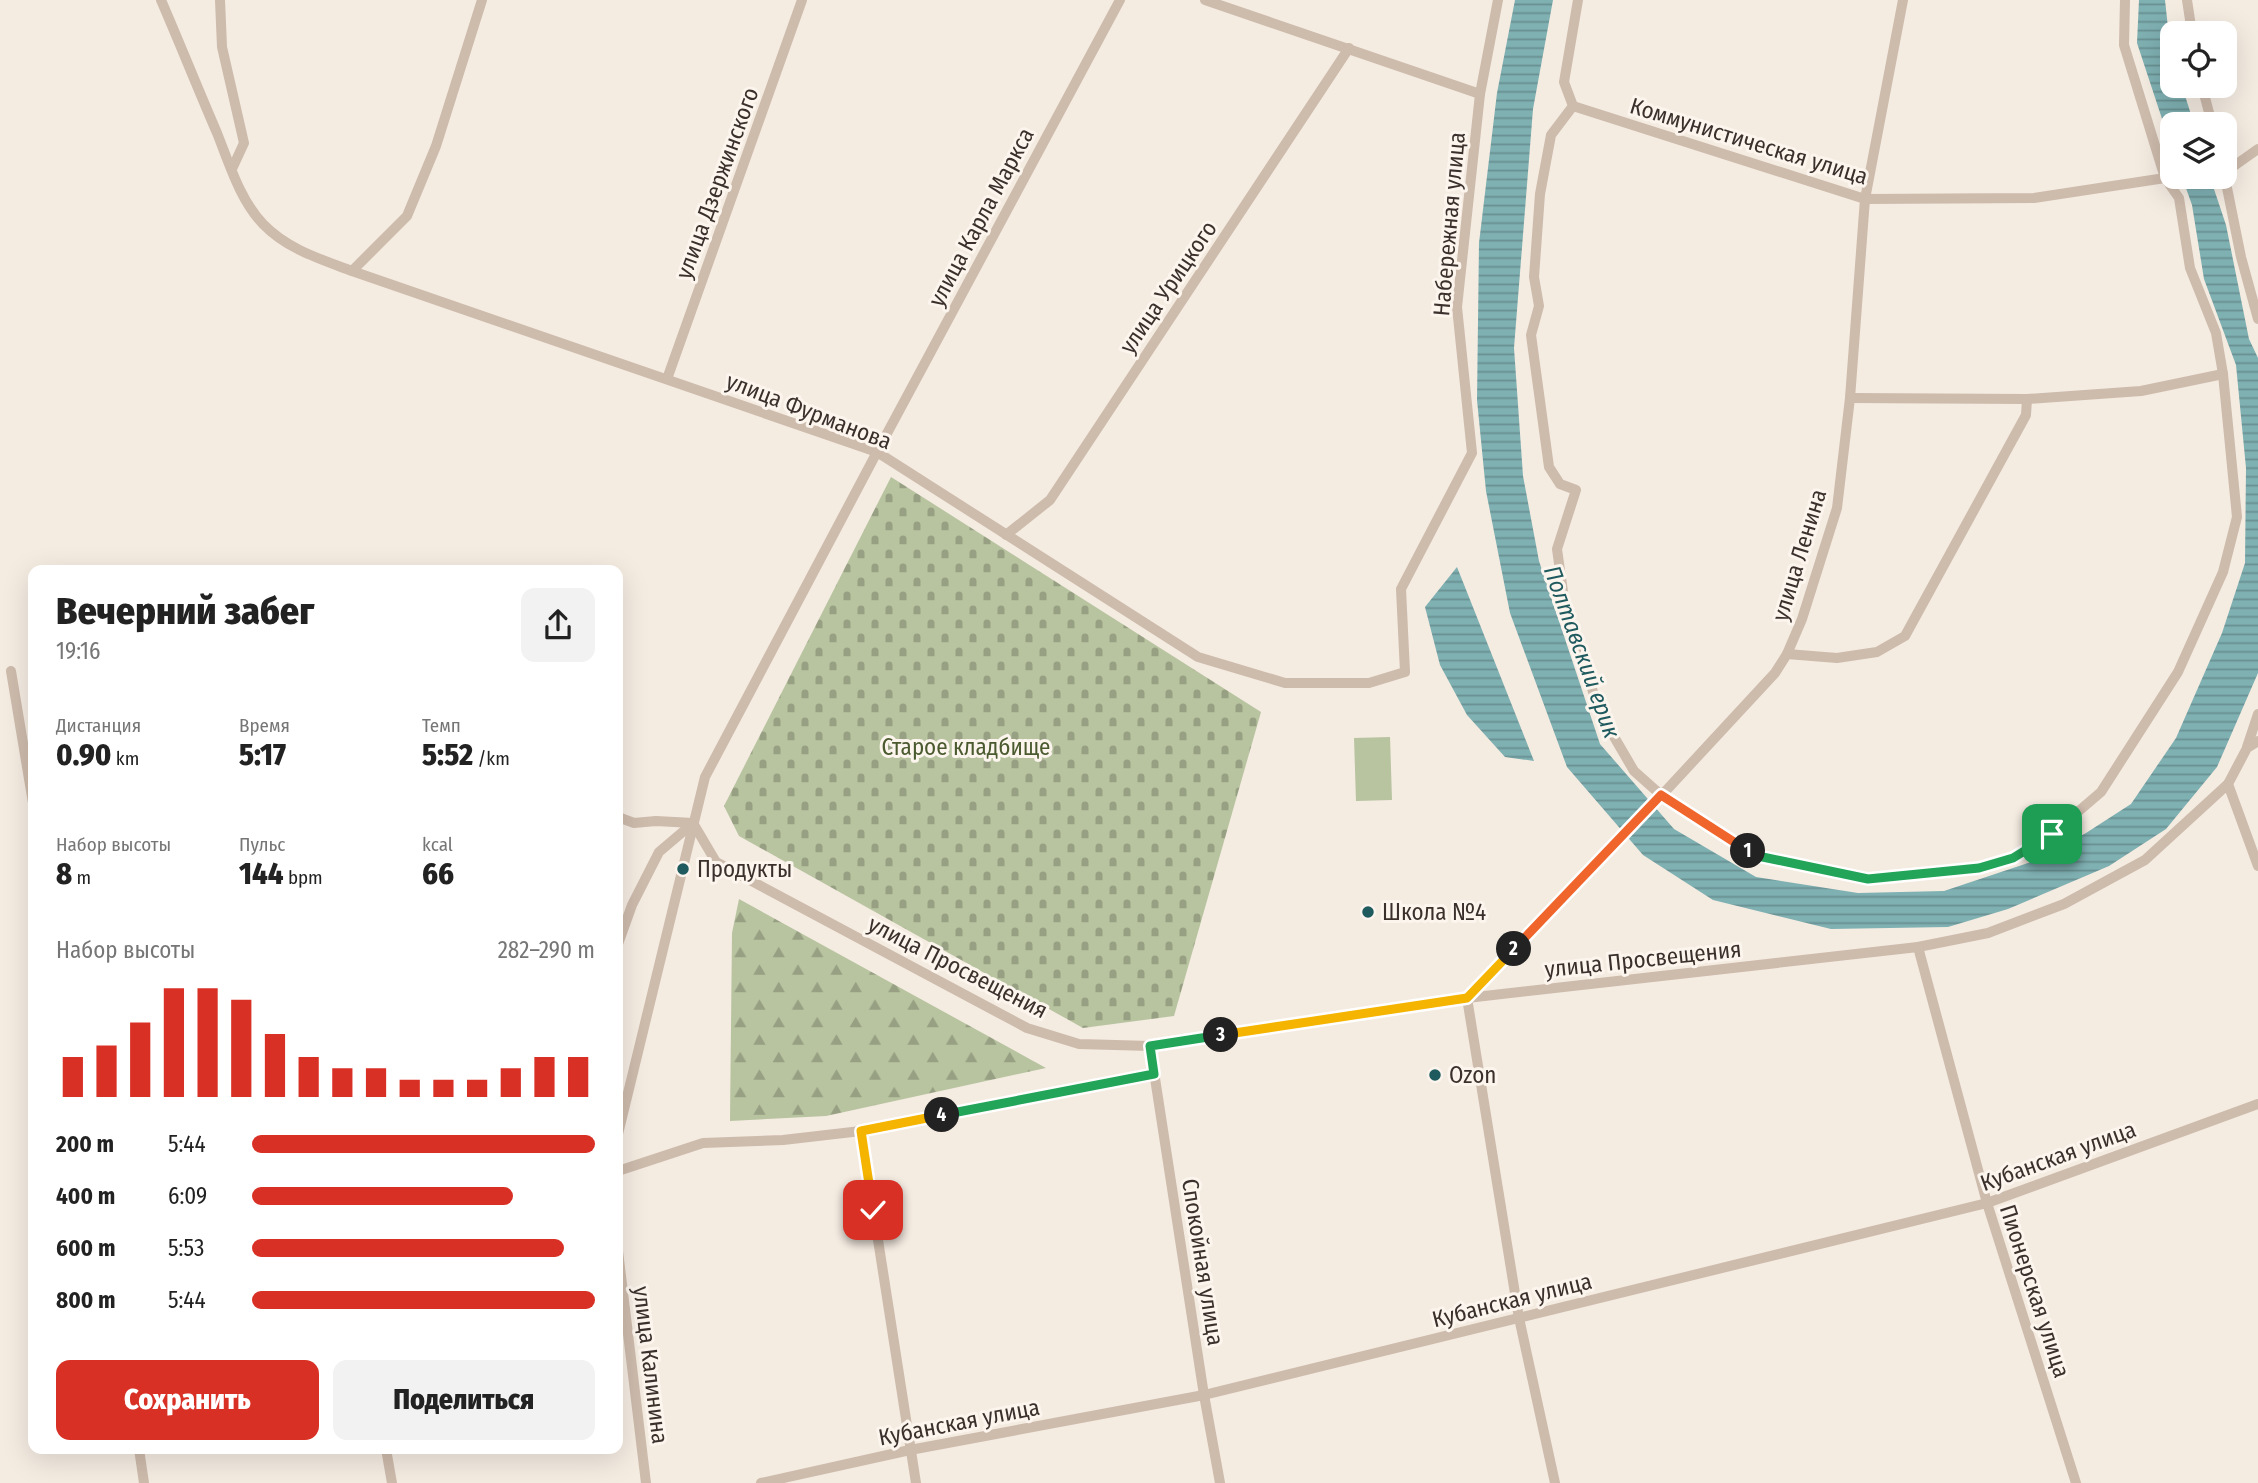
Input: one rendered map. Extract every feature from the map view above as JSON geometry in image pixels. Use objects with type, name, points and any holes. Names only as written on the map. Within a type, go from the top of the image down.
[{"type":"street","name":"улица Фурманова","points":[[161,0],[250,207],[263,224],[307,255],[877,452],[1198,657],[1285,683],[1369,683],[1405,672]]},
{"type":"street","points":[[220,0],[222,47],[244,143],[232,169]]},
{"type":"street","points":[[352,271],[407,216],[436,146],[482,0]]},
{"type":"street","name":"улица Дзержинского","points":[[667,379],[802,0]]},
{"type":"street","name":"улица Карла Маркса","points":[[693,823],[705,777],[1120,0]]},
{"type":"street","points":[[1205,0],[1480,94]]},
{"type":"street","name":"Набережная улица","points":[[1405,672],[1401,589],[1472,453],[1457,307],[1480,94],[1498,0]]},
{"type":"street","points":[[1578,0],[1564,82],[1573,106],[1552,135],[1540,194],[1534,277],[1539,306],[1531,335],[1549,467],[1560,484],[1576,490],[1557,549],[1564,599],[1599,711],[1634,771],[1661,795],[1753,855],[1868,879],[1979,868],[2013,858],[2052,834],[2101,792],[2178,672],[2223,572],[2237,517],[2223,374],[2216,333],[2190,268],[2179,198],[2173,189]]},
{"type":"street","name":"улица Ленина","points":[[1467,998],[1623,837],[1774,673],[1787,654],[1802,619],[1837,508],[1850,398],[1865,199],[1903,0]]},
{"type":"street","points":[[2125,0],[2124,45],[2160,161]]},
{"type":"street","points":[[2187,0],[2190,21]]},
{"type":"street","name":"улица Урицкого","points":[[1006,536],[1050,500],[1349,48]]},
{"type":"street","name":"Коммунистическая улица","points":[[1573,106],[1865,199],[2034,198],[2160,178]]},
{"type":"street","points":[[2237,164],[2258,149]]},
{"type":"street","points":[[2227,189],[2241,257],[2258,319]]},
{"type":"street","points":[[1850,398],[2027,399],[2141,390],[2223,374]]},
{"type":"street","points":[[1787,654],[1837,658],[1877,652],[1905,636],[2026,415],[2027,399]]},
{"type":"street","points":[[11,671],[28,773]]},
{"type":"street","points":[[2247,748],[2258,714]]},
{"type":"street","name":"улица Просвещения","points":[[693,823],[716,862],[1027,1028],[1079,1044],[1150,1046],[1467,998],[1918,947],[1988,933],[2064,904],[2145,860],[2228,784],[2247,748],[2258,741]]},
{"type":"street","points":[[2228,784],[2258,866]]},
{"type":"street","points":[[623,819],[634,823],[693,823]]},
{"type":"street","points":[[623,930],[632,905],[659,852],[693,823]]},
{"type":"street","points":[[623,1113],[693,823]]},
{"type":"street","name":"Пионерская улица","points":[[1918,947],[1987,1203],[2076,1483]]},
{"type":"street","points":[[1467,998],[1519,1318],[1555,1483]]},
{"type":"street","name":"Спокойная улица","points":[[1150,1046],[1220,1483]]},
{"type":"street","points":[[623,1169],[703,1143],[783,1140],[861,1131],[1154,1074]]},
{"type":"street","name":"Кубанская улица","points":[[761,1483],[910,1450],[1204,1395],[1987,1203],[2258,1104]]},
{"type":"street","points":[[861,1131],[916,1483]]},
{"type":"street","name":"улица Калинина","points":[[623,1292],[646,1483]]},
{"type":"street","points":[[140,1454],[144,1483]]},
{"type":"street","points":[[387,1454],[392,1483]]},
{"type":"green space","name":"Старое кладбище","points":[[891,477],[1261,712],[1174,1016],[1083,1028],[739,836],[724,806]]},
{"type":"green space","points":[[1390,737],[1392,800],[1356,801],[1354,738]]},
{"type":"green space","points":[[739,899],[1046,1068],[826,1116],[730,1121],[732,933]]},
{"type":"water","points":[[1515,0],[1553,0],[1533,109],[1514,348],[1523,476],[1539,561],[1600,744],[1674,829],[1756,877],[1858,893],[1944,891],[2031,862],[2086,833],[2131,804],[2176,738],[2222,633],[2245,563],[2246,468],[2236,365],[2204,279],[2192,205],[2186,189],[2214,189],[2226,225],[2249,339],[2258,358],[2258,673],[2217,767],[2166,829],[2109,866],[2008,909],[1948,927],[1831,929],[1713,900],[1643,855],[1567,767],[1510,613],[1486,491],[1477,400],[1479,243],[1497,93]]},
{"type":"water","points":[[2139,0],[2165,0],[2167,21],[2160,21],[2160,98],[2186,98],[2190,112],[2160,113],[2137,43]]},
{"type":"water","points":[[1457,567],[1534,761],[1505,757],[1467,715],[1440,665],[1425,607]]},
{"type":"place","name":"Продукты","points":[[683,869]]},
{"type":"place","name":"Школа №4","points":[[1368,912]]},
{"type":"place","name":"Ozon","points":[[1435,1075]]},
{"type":"route","points":[[873,1210],[861,1131],[1154,1074],[1150,1046],[1467,998],[1661,795],[1753,855],[1868,879],[1979,868],[2013,858],[2052,834]]},
{"type":"water label","name":"Полтавский ерик","points":[[1582,652]]}]
